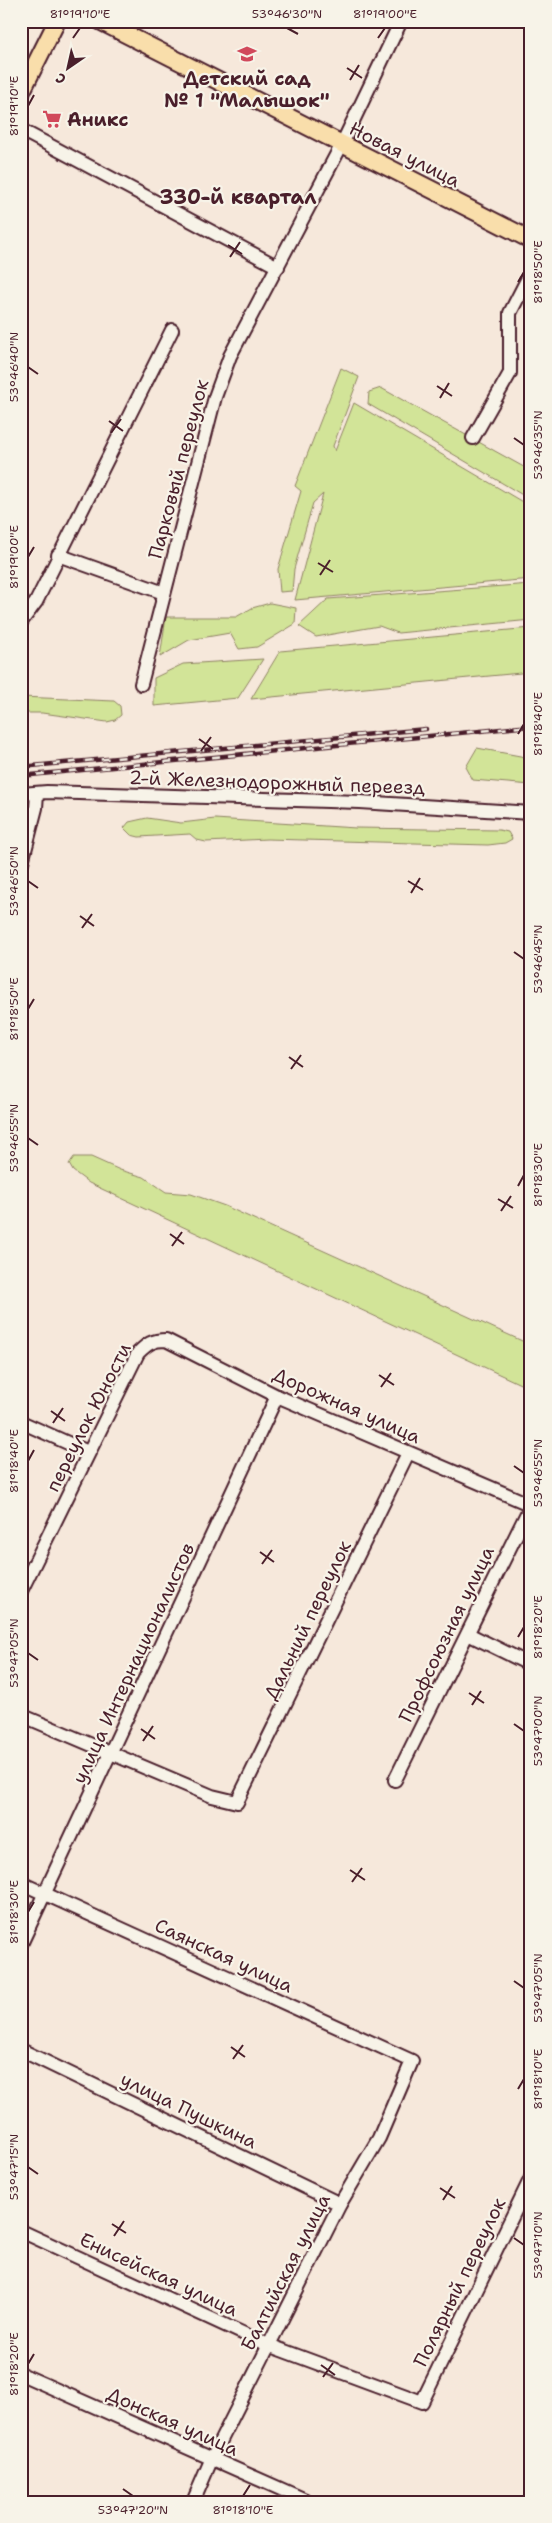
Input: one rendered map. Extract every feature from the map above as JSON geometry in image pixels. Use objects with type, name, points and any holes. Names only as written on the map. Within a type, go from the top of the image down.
[{"type":"main road","points":[[21,92],[57,21]]},
{"type":"main road","name":"Новая улица","points":[[100,21],[530,237]]},
{"type":"street","name":"Парковый переулок","points":[[141,684],[214,397],[230,356],[342,144],[401,21]]},
{"type":"street","points":[[21,130],[278,267]]},
{"type":"street","points":[[473,438],[510,373],[510,313],[531,272]]},
{"type":"street","points":[[21,622],[36,602],[172,330]]},
{"type":"street","points":[[58,555],[164,593]]},
{"type":"street","points":[[21,866],[36,808],[37,793]]},
{"type":"street","name":"2-й Железнодорожный переезд","points":[[21,794],[360,802],[531,813]]},
{"type":"street","name":"Дорожная улица","points":[[149,1342],[166,1340],[277,1396],[531,1504]]},
{"type":"street","name":"переулок Юности","points":[[21,1591],[27,1569],[138,1353],[149,1342]]},
{"type":"street","name":"улица Интернационалистов","points":[[21,1944],[112,1754],[277,1396]]},
{"type":"street","points":[[21,1422],[88,1452]]},
{"type":"street","name":"Дальний переулок","points":[[112,1754],[212,1796],[237,1802],[408,1453]]},
{"type":"street","name":"Профсоюзная улица","points":[[395,1780],[531,1504]]},
{"type":"street","points":[[468,1634],[531,1665]]},
{"type":"street","points":[[21,1715],[112,1754]]},
{"type":"street","name":"Саянская улица","points":[[21,1883],[412,2061]]},
{"type":"street","name":"улица Пушкина","points":[[21,2050],[340,2204]]},
{"type":"street","name":"Балтийская улица","points":[[193,2502],[212,2458],[340,2204],[379,2138],[412,2061]]},
{"type":"street","name":"Полярный переулок","points":[[422,2402],[531,2178]]},
{"type":"street","name":"Енисейская улица","points":[[21,2230],[268,2346],[422,2402]]},
{"type":"street","name":"Донская улица","points":[[21,2374],[310,2502]]},
{"type":"green space","points":[[341,368],[359,377],[333,446],[335,451],[354,403],[531,507],[531,579],[295,600],[323,494],[313,503],[294,569],[292,591],[280,592],[278,569],[301,491],[295,486]]},
{"type":"green space","points":[[381,388],[531,471],[531,500],[368,404],[369,392]]},
{"type":"green space","points":[[531,584],[531,620],[398,633],[379,626],[316,637],[299,626],[328,599]]},
{"type":"green space","points":[[270,603],[296,608],[295,624],[257,647],[239,649],[230,633],[189,640],[160,657],[166,617],[236,617],[252,608]]},
{"type":"green space","points":[[531,628],[531,672],[251,699],[280,651]]},
{"type":"green space","points":[[263,659],[238,698],[154,706],[154,678],[183,664]]},
{"type":"green space","points":[[21,697],[114,701],[120,706],[121,715],[115,720],[107,722],[42,713],[23,713]]},
{"type":"green space","points":[[477,748],[531,758],[531,785],[473,780],[466,767]]},
{"type":"green space","points":[[147,818],[181,823],[215,819],[356,828],[499,830],[508,832],[512,839],[505,843],[488,845],[267,839],[206,842],[197,840],[190,834],[139,837],[131,835],[124,828],[129,822]]},
{"type":"green space","points":[[74,1157],[91,1157],[120,1170],[144,1177],[166,1192],[191,1194],[225,1206],[531,1345],[531,1389],[89,1183],[73,1171],[69,1164]]},
{"type":"railway","points":[[21,776],[531,726]]},
{"type":"railway","points":[[21,767],[426,729]]},
{"type":"place","name":"Детский сад № 1 \"Малышок\"","points":[[247,54]]},
{"type":"place","name":"Аникс","points":[[52,119]]},
{"type":"district","name":"330-й квартал","points":[[238,197]]}]
